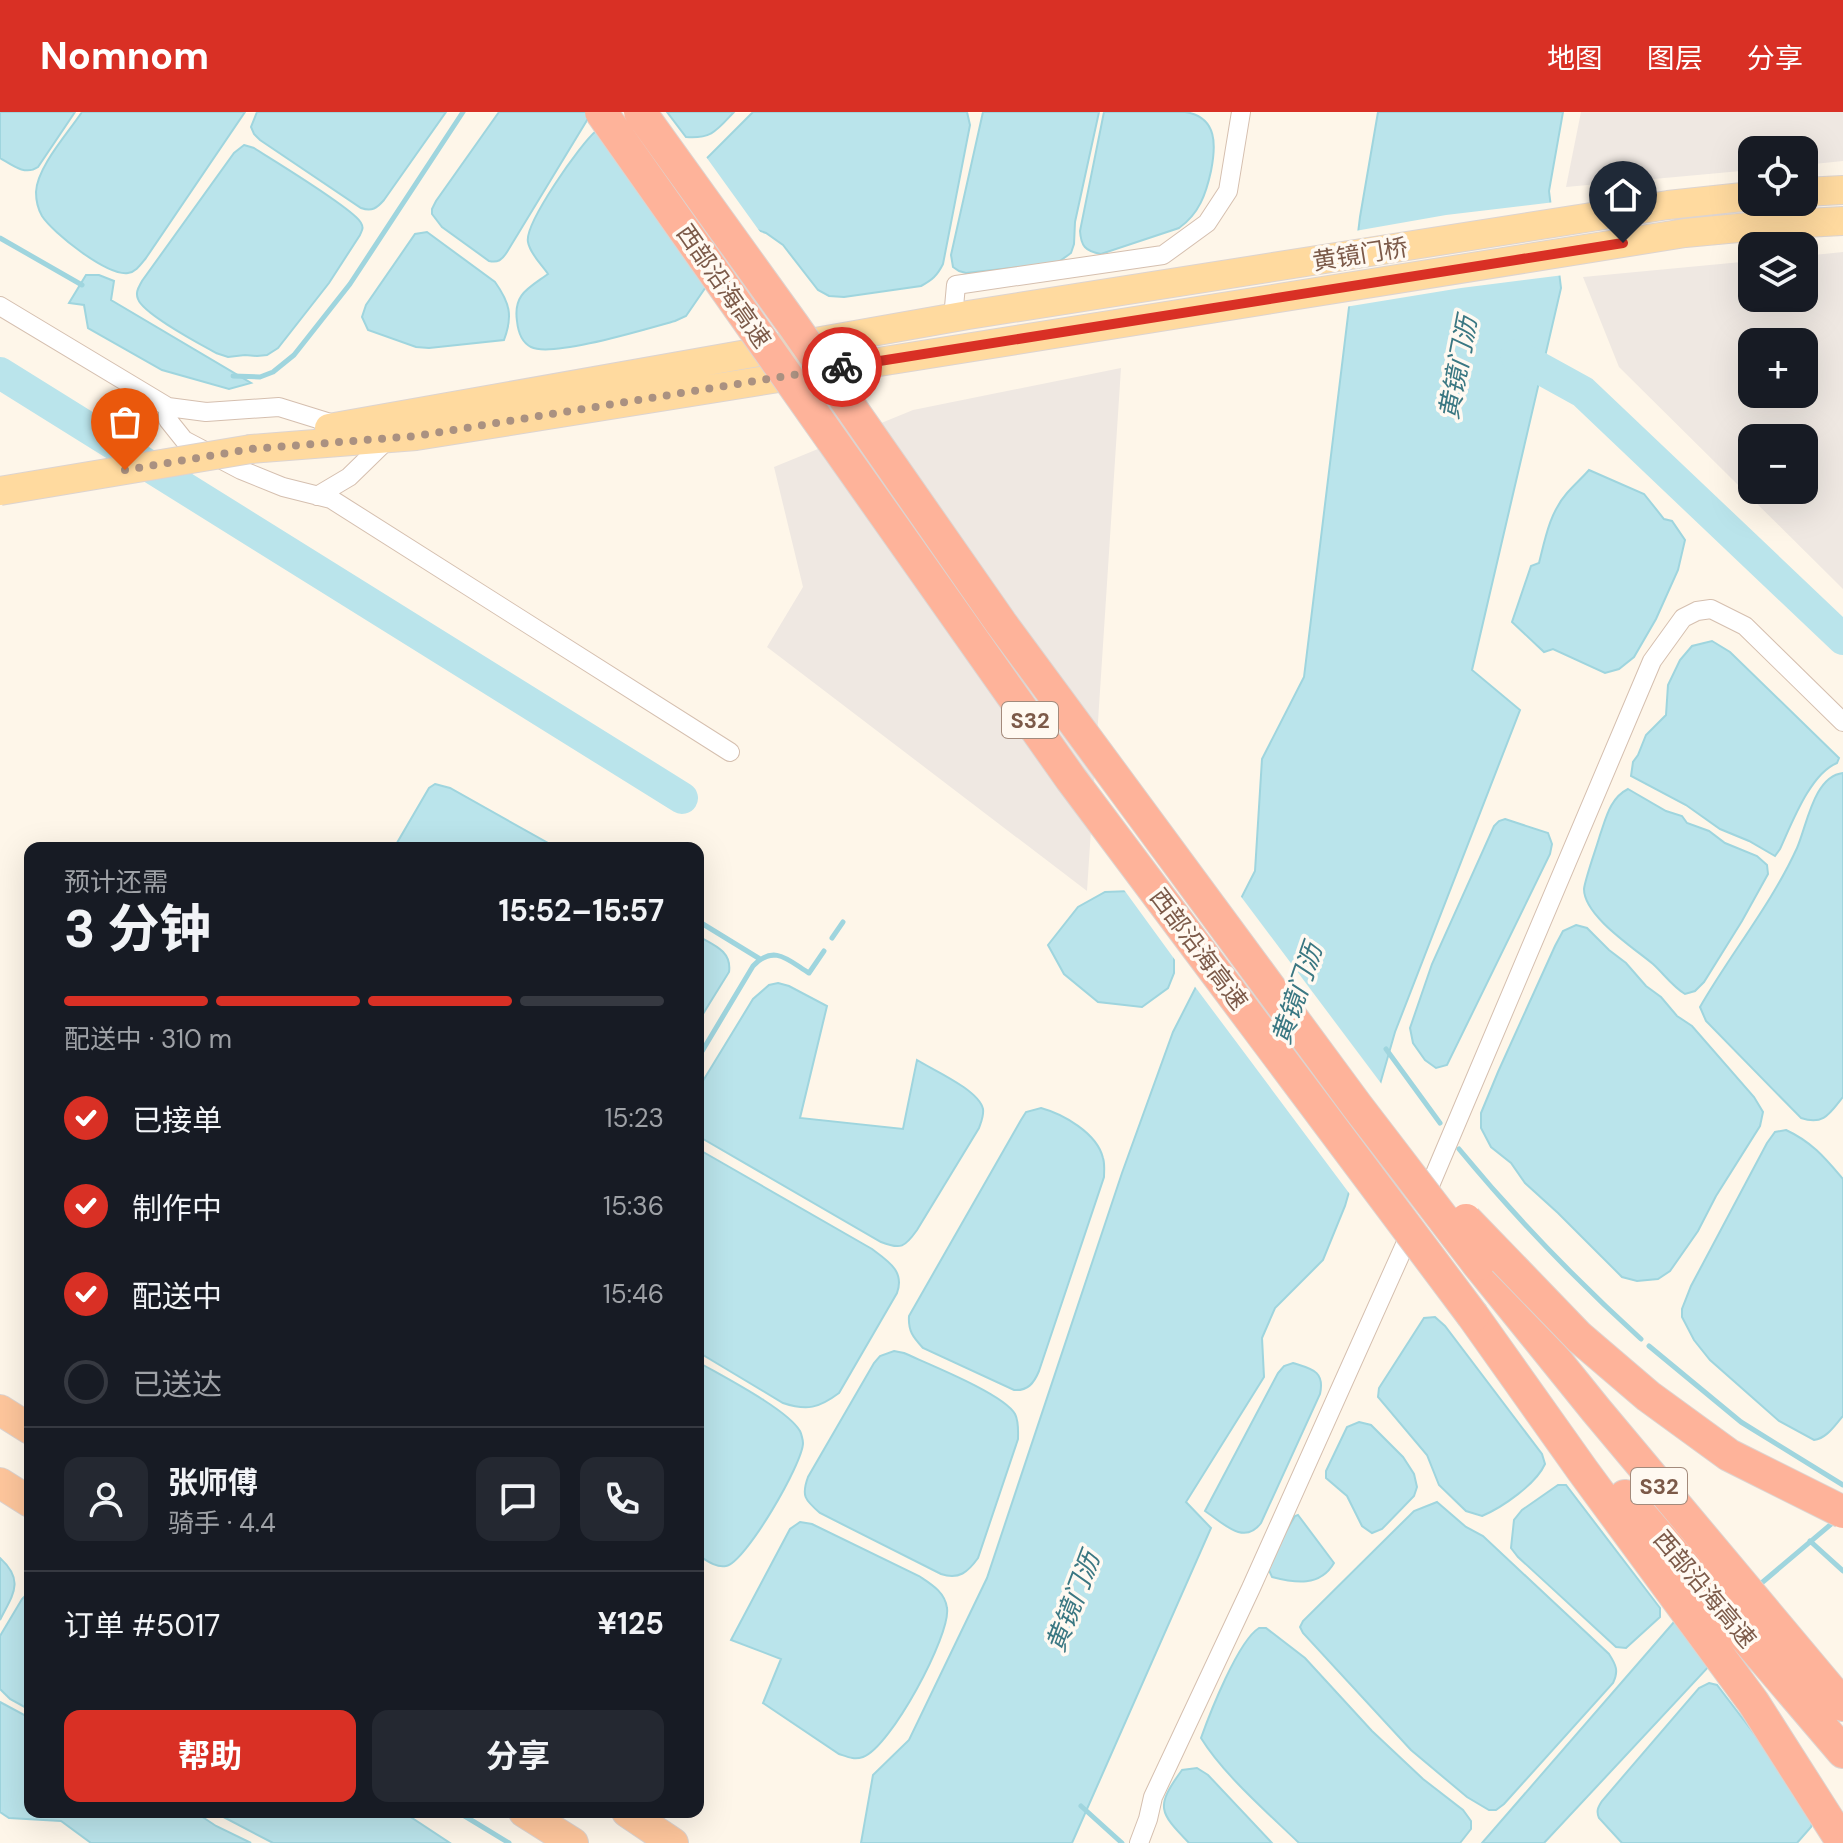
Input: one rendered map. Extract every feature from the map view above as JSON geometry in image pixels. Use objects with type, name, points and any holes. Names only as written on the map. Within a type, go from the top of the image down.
[{"type":"highway","name":"西部沿海高速","points":[[601,112],[1071,779],[1473,1316],[1843,1752]]},
{"type":"highway","name":"西部沿海高速","points":[[640,112],[1001,623],[1357,1106],[1478,1264],[1596,1410],[1843,1705]]},
{"type":"highway","points":[[1357,1106],[1579,1337],[1648,1396],[1729,1455],[1843,1512]]},
{"type":"highway","points":[[1473,1316],[1753,1702],[1843,1843]]},
{"type":"highway","points":[[0,1410],[24,1425]]},
{"type":"highway","points":[[0,1483],[24,1498]]},
{"type":"highway","points":[[533,1818],[573,1843]]},
{"type":"highway","points":[[636,1818],[673,1843]]},
{"type":"main road","points":[[1818,191],[1843,190]]},
{"type":"main road","name":"黄镜门桥","points":[[251,449],[337,425],[960,317],[1668,205],[1738,198]]},
{"type":"main road","name":"黄镜门桥","points":[[251,449],[432,434],[1685,233],[1843,221]]},
{"type":"main road","points":[[0,491],[251,449]]},
{"type":"street","points":[[960,317],[956,285],[1163,255],[1207,223],[1228,191],[1241,112]]},
{"type":"street","points":[[0,306],[168,407],[206,412],[279,407],[337,425]]},
{"type":"street","points":[[168,407],[168,420],[184,440],[241,470],[283,487],[331,499],[730,752]]},
{"type":"street","points":[[317,496],[349,477],[389,438]]},
{"type":"street","points":[[1139,1843],[1153,1797],[1395,1270],[1652,661],[1683,618],[1711,609],[1745,626],[1843,722]]},
{"type":"shaded area","points":[[1581,112],[1843,112],[1843,161],[1818,164],[1818,136],[1738,136],[1738,171],[1566,187]]},
{"type":"shaded area","points":[[1843,252],[1843,589],[1757,504],[1818,504],[1818,424],[1738,424],[1738,485],[1619,367],[1583,277],[1738,262],[1738,312],[1818,312],[1818,255]]},
{"type":"shaded area","points":[[1121,368],[1087,891],[767,647],[803,587],[774,467],[913,410]]},
{"type":"water","points":[[0,112],[75,112],[38,167],[28,170],[0,158]]},
{"type":"water","points":[[82,112],[245,112],[146,258],[128,273],[107,268],[81,252],[48,223],[38,207],[36,192],[42,172]]},
{"type":"water","points":[[257,112],[446,112],[384,200],[368,210],[260,140],[251,127]]},
{"type":"water","points":[[499,112],[592,112],[505,255],[492,262],[442,227],[432,214],[432,209]]},
{"type":"water","points":[[667,112],[734,112],[713,132],[686,137]]},
{"type":"water","points":[[753,112],[967,112],[970,125],[943,264],[936,275],[921,286],[844,297],[829,296],[818,290],[783,245],[752,228],[702,163]]},
{"type":"water","points":[[983,112],[1099,112],[1075,222],[1074,244],[1071,253],[1057,263],[966,273],[953,267],[951,255]]},
{"type":"water","points":[[1104,112],[1185,112],[1196,115],[1209,126],[1214,152],[1204,195],[1197,210],[1186,222],[1179,228],[1101,254],[1085,247],[1080,231]]},
{"type":"water","name":"黄镜门沥","points":[[1378,112],[1563,112],[1549,191],[1561,288],[1472,670],[1520,710],[1395,1032],[1345,1206],[1323,1260],[1275,1308],[1262,1338],[1264,1377],[1186,1502],[1211,1528],[1072,1843],[861,1843],[873,1775],[909,1740],[987,1578],[1122,1173],[1173,1032],[1255,871],[1262,759],[1304,677],[1360,217]]},
{"type":"water","points":[[596,131],[712,278],[686,316],[675,321],[559,349],[531,347],[519,332],[517,304],[529,288],[548,274],[531,251],[529,233],[555,184]]},
{"type":"water","points":[[244,145],[254,148],[329,196],[356,216],[363,228],[329,283],[278,348],[267,355],[228,357],[161,320],[142,305],[137,294],[142,281],[234,153]]},
{"type":"water","points":[[427,232],[495,282],[508,310],[504,340],[429,348],[416,347],[368,330],[362,317],[366,305],[415,234]]},
{"type":"water","points":[[86,275],[99,275],[114,281],[111,300],[251,383],[229,389],[162,370],[88,328],[84,305],[69,303]]},
{"type":"water","points":[[1589,470],[1644,494],[1664,519],[1672,521],[1685,540],[1678,570],[1656,619],[1634,657],[1619,669],[1605,673],[1553,649],[1544,652],[1512,622],[1531,566],[1539,563],[1556,509]]},
{"type":"water","points":[[1712,641],[1730,652],[1839,758],[1810,788],[1775,856],[1720,829],[1686,805],[1631,776],[1633,762],[1646,735],[1666,715],[1668,685],[1680,660],[1692,646]]},
{"type":"water","points":[[1843,773],[1843,1097],[1826,1116],[1809,1120],[1801,1118],[1706,1021],[1700,1007],[1787,869],[1818,792],[1833,776]]},
{"type":"water","points":[[435,784],[450,788],[546,842],[398,842],[429,788]]},
{"type":"water","points":[[1628,789],[1666,811],[1682,816],[1687,823],[1709,831],[1725,843],[1757,856],[1767,865],[1768,874],[1742,921],[1704,982],[1695,991],[1685,994],[1676,987],[1601,920],[1586,899],[1585,884],[1607,815],[1617,798]]},
{"type":"water","points":[[1505,819],[1548,833],[1552,844],[1550,854],[1447,1065],[1436,1068],[1425,1060],[1413,1043],[1410,1028],[1432,964],[1494,826]]},
{"type":"water","points":[[1131,891],[1174,953],[1174,973],[1168,988],[1142,1007],[1098,1002],[1064,974],[1048,945],[1078,907],[1105,892]]},
{"type":"water","points":[[1576,925],[1587,928],[1677,1016],[1692,1026],[1754,1097],[1763,1112],[1760,1126],[1698,1231],[1670,1271],[1658,1279],[1637,1281],[1622,1277],[1525,1183],[1511,1163],[1491,1147],[1481,1128],[1481,1113],[1555,946],[1563,931]]},
{"type":"water","points":[[704,939],[725,954],[729,972],[704,1012]]},
{"type":"water","points":[[778,983],[789,986],[827,1006],[800,1118],[903,1129],[917,1060],[965,1088],[980,1102],[983,1112],[979,1128],[917,1230],[902,1245],[881,1242],[704,1139],[704,1079],[753,999],[769,985]]},
{"type":"water","points":[[1041,1108],[1069,1120],[1094,1140],[1103,1158],[1104,1177],[1039,1371],[1030,1385],[1014,1390],[923,1348],[912,1334],[909,1316],[1026,1112]]},
{"type":"water","points":[[1786,1130],[1811,1145],[1843,1179],[1843,1416],[1827,1434],[1814,1440],[1779,1421],[1710,1360],[1694,1340],[1682,1317],[1691,1286],[1767,1143],[1775,1132]]},
{"type":"water","points":[[704,1152],[872,1249],[889,1262],[899,1279],[897,1293],[839,1393],[812,1407],[783,1403],[704,1356]]},
{"type":"water","points":[[1435,1317],[1542,1454],[1545,1464],[1518,1494],[1482,1516],[1466,1511],[1439,1485],[1427,1455],[1378,1397],[1379,1388],[1424,1318]]},
{"type":"water","points":[[894,1351],[981,1389],[1008,1406],[1016,1417],[1018,1439],[978,1558],[967,1571],[958,1575],[941,1574],[820,1513],[806,1497],[808,1477],[874,1363],[880,1356]]},
{"type":"water","points":[[1293,1363],[1316,1372],[1321,1380],[1320,1394],[1261,1523],[1248,1533],[1233,1530],[1205,1511],[1278,1373],[1284,1366]]},
{"type":"water","points":[[704,1365],[782,1413],[800,1431],[803,1442],[794,1470],[759,1531],[735,1561],[726,1566],[715,1565],[704,1559]]},
{"type":"water","points":[[1359,1422],[1371,1425],[1403,1457],[1414,1474],[1417,1487],[1414,1496],[1382,1529],[1372,1533],[1362,1526],[1347,1496],[1326,1478],[1326,1471],[1347,1427]]},
{"type":"water","points":[[1558,1485],[1566,1485],[1660,1608],[1660,1617],[1626,1648],[1616,1647],[1511,1548],[1514,1520],[1522,1510]]},
{"type":"water","points":[[1437,1502],[1466,1527],[1483,1536],[1609,1654],[1616,1668],[1613,1683],[1496,1810],[1489,1810],[1467,1797],[1411,1750],[1300,1627],[1414,1511]]},
{"type":"water","points":[[1298,1515],[1334,1563],[1314,1580],[1298,1582],[1272,1577],[1268,1568],[1278,1545]]},
{"type":"water","points":[[800,1522],[812,1524],[919,1576],[937,1589],[946,1602],[946,1622],[917,1689],[888,1734],[875,1749],[860,1758],[839,1754],[763,1703],[781,1659],[731,1640],[790,1529]]},
{"type":"water","points":[[0,1558],[12,1574],[14,1588],[0,1620]]},
{"type":"water","points":[[24,1597],[24,1707],[0,1689],[0,1636]]},
{"type":"water","points":[[1681,1614],[1712,1663],[1544,1843],[1482,1843]]},
{"type":"water","points":[[1259,1628],[1266,1628],[1305,1658],[1372,1731],[1423,1779],[1463,1810],[1471,1821],[1471,1829],[1460,1843],[1299,1843],[1234,1779],[1201,1738],[1234,1662],[1242,1647]]},
{"type":"water","points":[[1709,1683],[1717,1685],[1756,1736],[1813,1820],[1797,1843],[1622,1843],[1599,1818],[1598,1809],[1602,1801],[1699,1688]]},
{"type":"water","points":[[0,1702],[24,1715],[24,1818],[204,1818],[251,1843],[91,1843],[61,1821],[9,1818],[0,1812]]},
{"type":"water","points":[[1197,1768],[1208,1775],[1272,1843],[1189,1843],[1166,1816],[1164,1801],[1182,1770]]},
{"type":"water","points":[[225,1818],[412,1818],[450,1843],[273,1843]]},
{"type":"pier","points":[[704,154],[763,236],[749,231],[698,165]]},
{"type":"pier","points":[[1555,202],[1564,275],[1345,307],[1355,231],[1446,215]]},
{"type":"pier","points":[[1122,887],[1134,888],[1178,951],[1178,964]]},
{"type":"pier","points":[[1239,894],[1383,1086],[1352,1197],[1193,984]]},
{"type":"waterway","points":[[233,376],[260,377],[273,372],[294,355],[350,284],[463,112]]},
{"type":"waterway","points":[[0,238],[82,285]]},
{"type":"waterway","points":[[1516,355],[1583,392],[1843,639]]},
{"type":"waterway","points":[[0,373],[682,798]]},
{"type":"waterway","points":[[832,938],[843,922]]},
{"type":"waterway","points":[[704,925],[760,959]]},
{"type":"waterway","points":[[704,1048],[753,966],[761,959],[781,956],[809,973],[824,951]]},
{"type":"waterway","points":[[1386,1049],[1440,1123]]},
{"type":"waterway","points":[[1459,1149],[1547,1247],[1641,1339]]},
{"type":"waterway","points":[[1649,1346],[1741,1422],[1843,1485]]},
{"type":"waterway","points":[[1758,1586],[1836,1520]]},
{"type":"waterway","points":[[1810,1541],[1843,1571]]},
{"type":"waterway","points":[[1081,1806],[1122,1843]]},
{"type":"waterway","points":[[468,1818],[509,1843]]},
{"type":"way so far","points":[[125,470],[251,449],[416,436],[842,367]]},
{"type":"route","points":[[842,367],[1623,243]]}]
